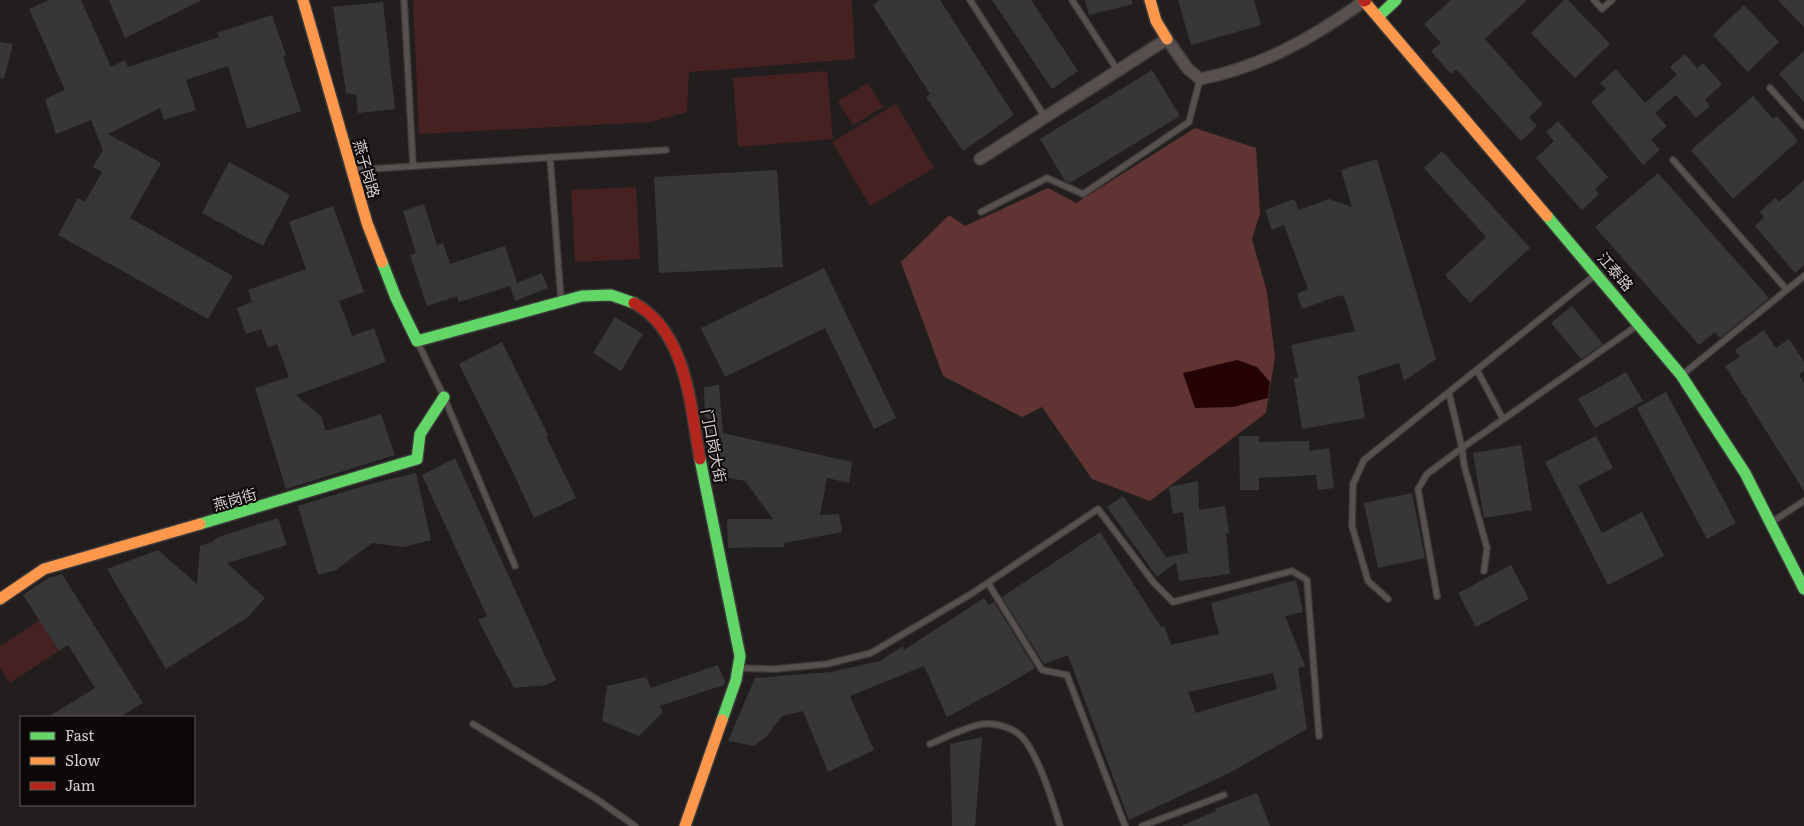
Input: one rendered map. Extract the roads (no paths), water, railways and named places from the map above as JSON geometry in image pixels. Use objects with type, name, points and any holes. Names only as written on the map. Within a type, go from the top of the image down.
[{"type":"street","name":"燕子岗路","points":[[303,0],[351,171],[384,268],[417,341]]},
{"type":"street","points":[[1150,0],[1156,21],[1167,39],[1187,68],[1200,79],[1238,70],[1297,45],[1329,27],[1365,1]]},
{"type":"street","points":[[1160,0],[1167,39]]},
{"type":"street","points":[[1378,17],[1396,0]]},
{"type":"street","name":"江泰路","points":[[1365,1],[1681,375],[1745,473],[1804,589]]},
{"type":"street","points":[[980,159],[1167,39]]},
{"type":"street","name":"门口岗大街","points":[[417,341],[561,301],[601,294],[628,299],[656,318],[666,329],[674,343],[686,387],[710,514],[738,637],[740,656],[738,668],[685,826]]},
{"type":"street","name":"燕岗街","points":[[0,599],[44,569],[262,507],[417,459],[420,434],[444,397]]},
{"type":"lane","points":[[404,0],[413,165]]},
{"type":"lane","points":[[970,0],[1045,117]]},
{"type":"lane","points":[[1072,0],[1118,70]]},
{"type":"lane","points":[[1594,0],[1602,9],[1612,0]]},
{"type":"lane","points":[[981,212],[1047,178],[1083,194],[1189,122],[1200,79]]},
{"type":"lane","points":[[1770,88],[1804,126]]},
{"type":"lane","points":[[351,171],[413,165],[666,150]]},
{"type":"lane","points":[[550,157],[561,301]]},
{"type":"lane","points":[[1673,160],[1787,290]]},
{"type":"lane","points":[[1388,599],[1368,581],[1352,526],[1353,484],[1364,460],[1596,274]]},
{"type":"lane","points":[[1681,375],[1804,276]]},
{"type":"lane","points":[[1437,596],[1418,489],[1427,474],[1639,324]]},
{"type":"lane","points":[[417,341],[444,397],[515,566]]},
{"type":"lane","points":[[1477,370],[1503,419]]},
{"type":"lane","points":[[1448,393],[1462,448],[1464,465],[1487,548],[1484,570]]},
{"type":"lane","points":[[1770,523],[1804,501]]},
{"type":"lane","points":[[738,668],[775,669],[826,664],[871,653],[988,583],[1098,509],[1154,583],[1173,602],[1292,571],[1307,580],[1319,736]]},
{"type":"lane","points":[[988,583],[1042,670],[1067,675],[1125,826]]},
{"type":"lane","points":[[473,724],[598,800],[635,826]]},
{"type":"lane","points":[[930,744],[984,724],[1004,726],[1022,737],[1047,786],[1060,826]]},
{"type":"lane","points":[[1142,826],[1224,794]]}]
